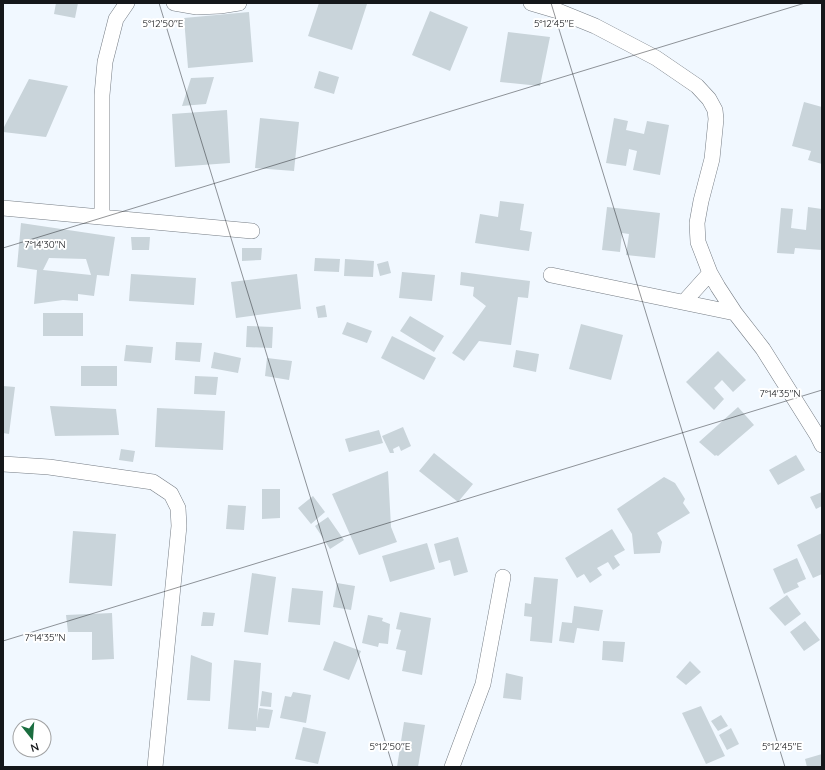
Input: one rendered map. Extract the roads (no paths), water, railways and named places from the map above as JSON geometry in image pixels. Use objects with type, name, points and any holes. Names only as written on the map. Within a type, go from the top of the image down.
[{"type":"street","points":[[102,217],[102,95],[105,62],[116,19],[127,3]]},
{"type":"street","points":[[174,3],[197,7],[239,3]]},
{"type":"street","points":[[531,3],[558,11],[595,26],[656,58],[697,86],[709,99],[715,110],[712,158],[701,201],[698,223],[698,242],[710,273],[735,313],[763,349],[817,434],[822,445]]},
{"type":"street","points":[[3,208],[252,231]]},
{"type":"street","points":[[684,302],[710,273]]},
{"type":"street","points":[[551,275],[735,313]]},
{"type":"street","points":[[3,464],[49,467],[153,482],[171,494],[178,508],[179,526],[155,767]]},
{"type":"street","points":[[452,767],[482,684],[503,577]]}]
